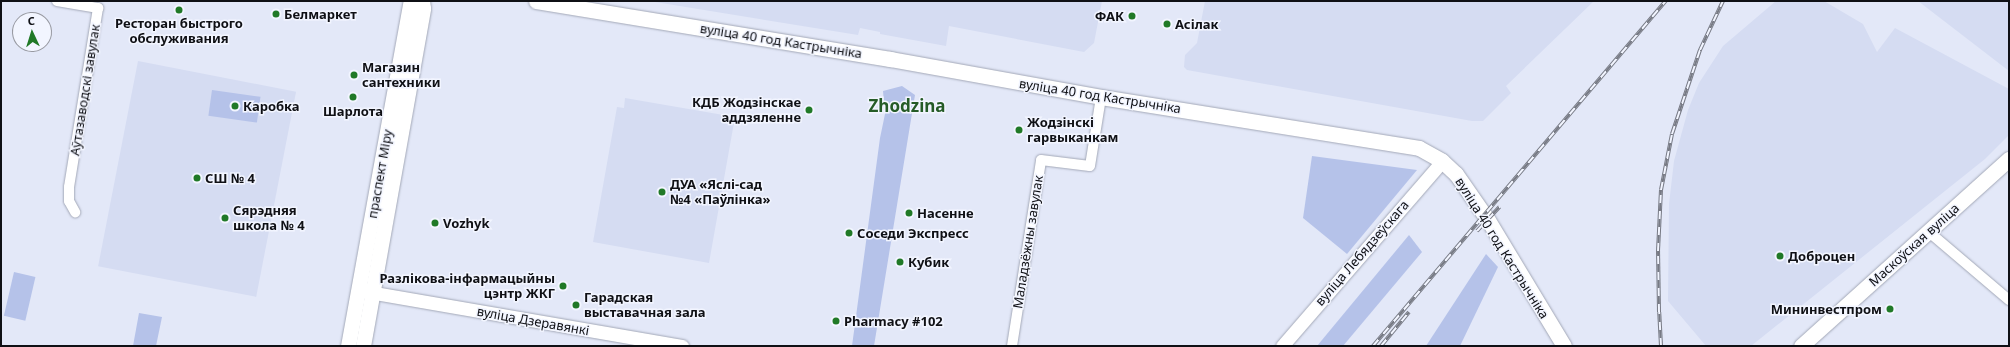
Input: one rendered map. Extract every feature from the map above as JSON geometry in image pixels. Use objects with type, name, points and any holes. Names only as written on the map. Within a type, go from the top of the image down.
[{"type":"main road","name":"праспект Міру","points":[[363,346],[366,292],[407,57],[411,1]]},
{"type":"main road","name":"праспект Міру","points":[[407,57],[422,8],[422,1]]},
{"type":"main road","name":"вуліца 40 год Кастрычніка","points":[[536,1],[1101,97],[1419,148],[1442,161],[1456,174],[1488,220],[1564,346]]},
{"type":"main road","name":"Маскоўская вуліца","points":[[1801,346],[2009,159]]},
{"type":"main road","name":"праспект Міру","points":[[348,346],[366,292]]},
{"type":"street","name":"Аўтазаводскі завулак","points":[[57,1],[98,8],[69,187],[69,201],[75,212]]},
{"type":"street","name":"Маладзёжны завулак","points":[[1012,346],[1041,160],[1090,166],[1101,97]]},
{"type":"street","name":"вуліца Лебядзеўскага","points":[[1282,346],[1442,161]]},
{"type":"street","points":[[1929,232],[2009,300]]},
{"type":"street","name":"вуліца Дзеравянкі","points":[[366,292],[682,346]]},
{"type":"shaded area","points":[[649,1],[1102,1],[1094,43],[1084,52],[949,26],[946,46],[880,34],[880,32],[860,28],[858,35]]},
{"type":"shaded area","points":[[1205,1],[1594,1],[1506,86],[1511,93],[1483,121],[1472,121],[1187,70],[1184,67],[1185,55],[1197,43]]},
{"type":"shaded area","points":[[1776,1],[1824,1],[1863,24],[1877,52],[1895,28],[2009,89],[2009,135],[1985,159],[1751,346],[1706,346],[1668,301],[1669,204],[1674,161],[1688,110],[1699,83],[1723,46]]},
{"type":"shaded area","points":[[1918,1],[2009,1],[2009,71]]},
{"type":"shaded area","name":"СШ № 4","points":[[138,61],[296,92],[256,297],[98,266]]},
{"type":"shaded area","points":[[902,86],[915,95],[874,346],[852,346],[880,138],[885,114],[883,91]]},
{"type":"shaded area","name":"Каробка","points":[[212,90],[261,97],[257,123],[208,116]]},
{"type":"shaded area","name":"ДУА «Яслі-сад №4 «Паўлінка»","points":[[625,98],[735,117],[709,263],[593,242],[617,107],[624,108]]},
{"type":"shaded area","points":[[1312,156],[1417,170],[1347,254],[1303,218]]},
{"type":"shaded area","points":[[1409,235],[1422,252],[1343,346],[1317,346]]},
{"type":"shaded area","points":[[1486,254],[1498,267],[1460,346],[1426,346]]},
{"type":"shaded area","points":[[14,272],[35,277],[25,321],[4,316]]},
{"type":"shaded area","points":[[139,313],[162,317],[156,346],[133,346]]},
{"type":"railway","points":[[1373,346],[1666,1]]},
{"type":"railway","points":[[1661,346],[1658,251],[1661,190],[1672,134],[1700,50],[1723,1]]},
{"type":"railway","points":[[1477,231],[1499,207]]},
{"type":"railway","points":[[1381,346],[1409,312]]},
{"type":"place","name":"Ресторан быстрого обслуживания","points":[[179,10]]},
{"type":"place","name":"Белмаркет","points":[[276,14]]},
{"type":"place","name":"ФАК","points":[[1132,16]]},
{"type":"place","name":"Асілак","points":[[1167,24]]},
{"type":"place","name":"Магазин сантехники","points":[[354,75]]},
{"type":"place","name":"Шарлота","points":[[353,97]]},
{"type":"place","name":"Каробка","points":[[235,106]]},
{"type":"place","name":"КДБ Жодзінскае аддзяленне","points":[[809,110]]},
{"type":"place","name":"Жодзінскі гарвыканкам","points":[[1019,130]]},
{"type":"place","name":"СШ № 4","points":[[197,178]]},
{"type":"place","name":"ДУА «Яслі-сад №4 «Паўлінка»","points":[[662,192]]},
{"type":"place","name":"Насенне","points":[[909,213]]},
{"type":"place","name":"Сярэдняя школа № 4","points":[[225,218]]},
{"type":"place","name":"Vozhyk","points":[[435,223]]},
{"type":"place","name":"Соседи Экспресс","points":[[849,233]]},
{"type":"place","name":"Доброцен","points":[[1780,256]]},
{"type":"place","name":"Кубик","points":[[900,262]]},
{"type":"place","name":"Разлікова-інфармацыйны цэнтр ЖКГ","points":[[563,286]]},
{"type":"place","name":"Гарадская выставачная зала","points":[[576,305]]},
{"type":"place","name":"Мининвестпром","points":[[1890,309]]},
{"type":"place","name":"Pharmacy #102","points":[[836,321]]},
{"type":"district","name":"Zhodzina","points":[[907,106]]}]
